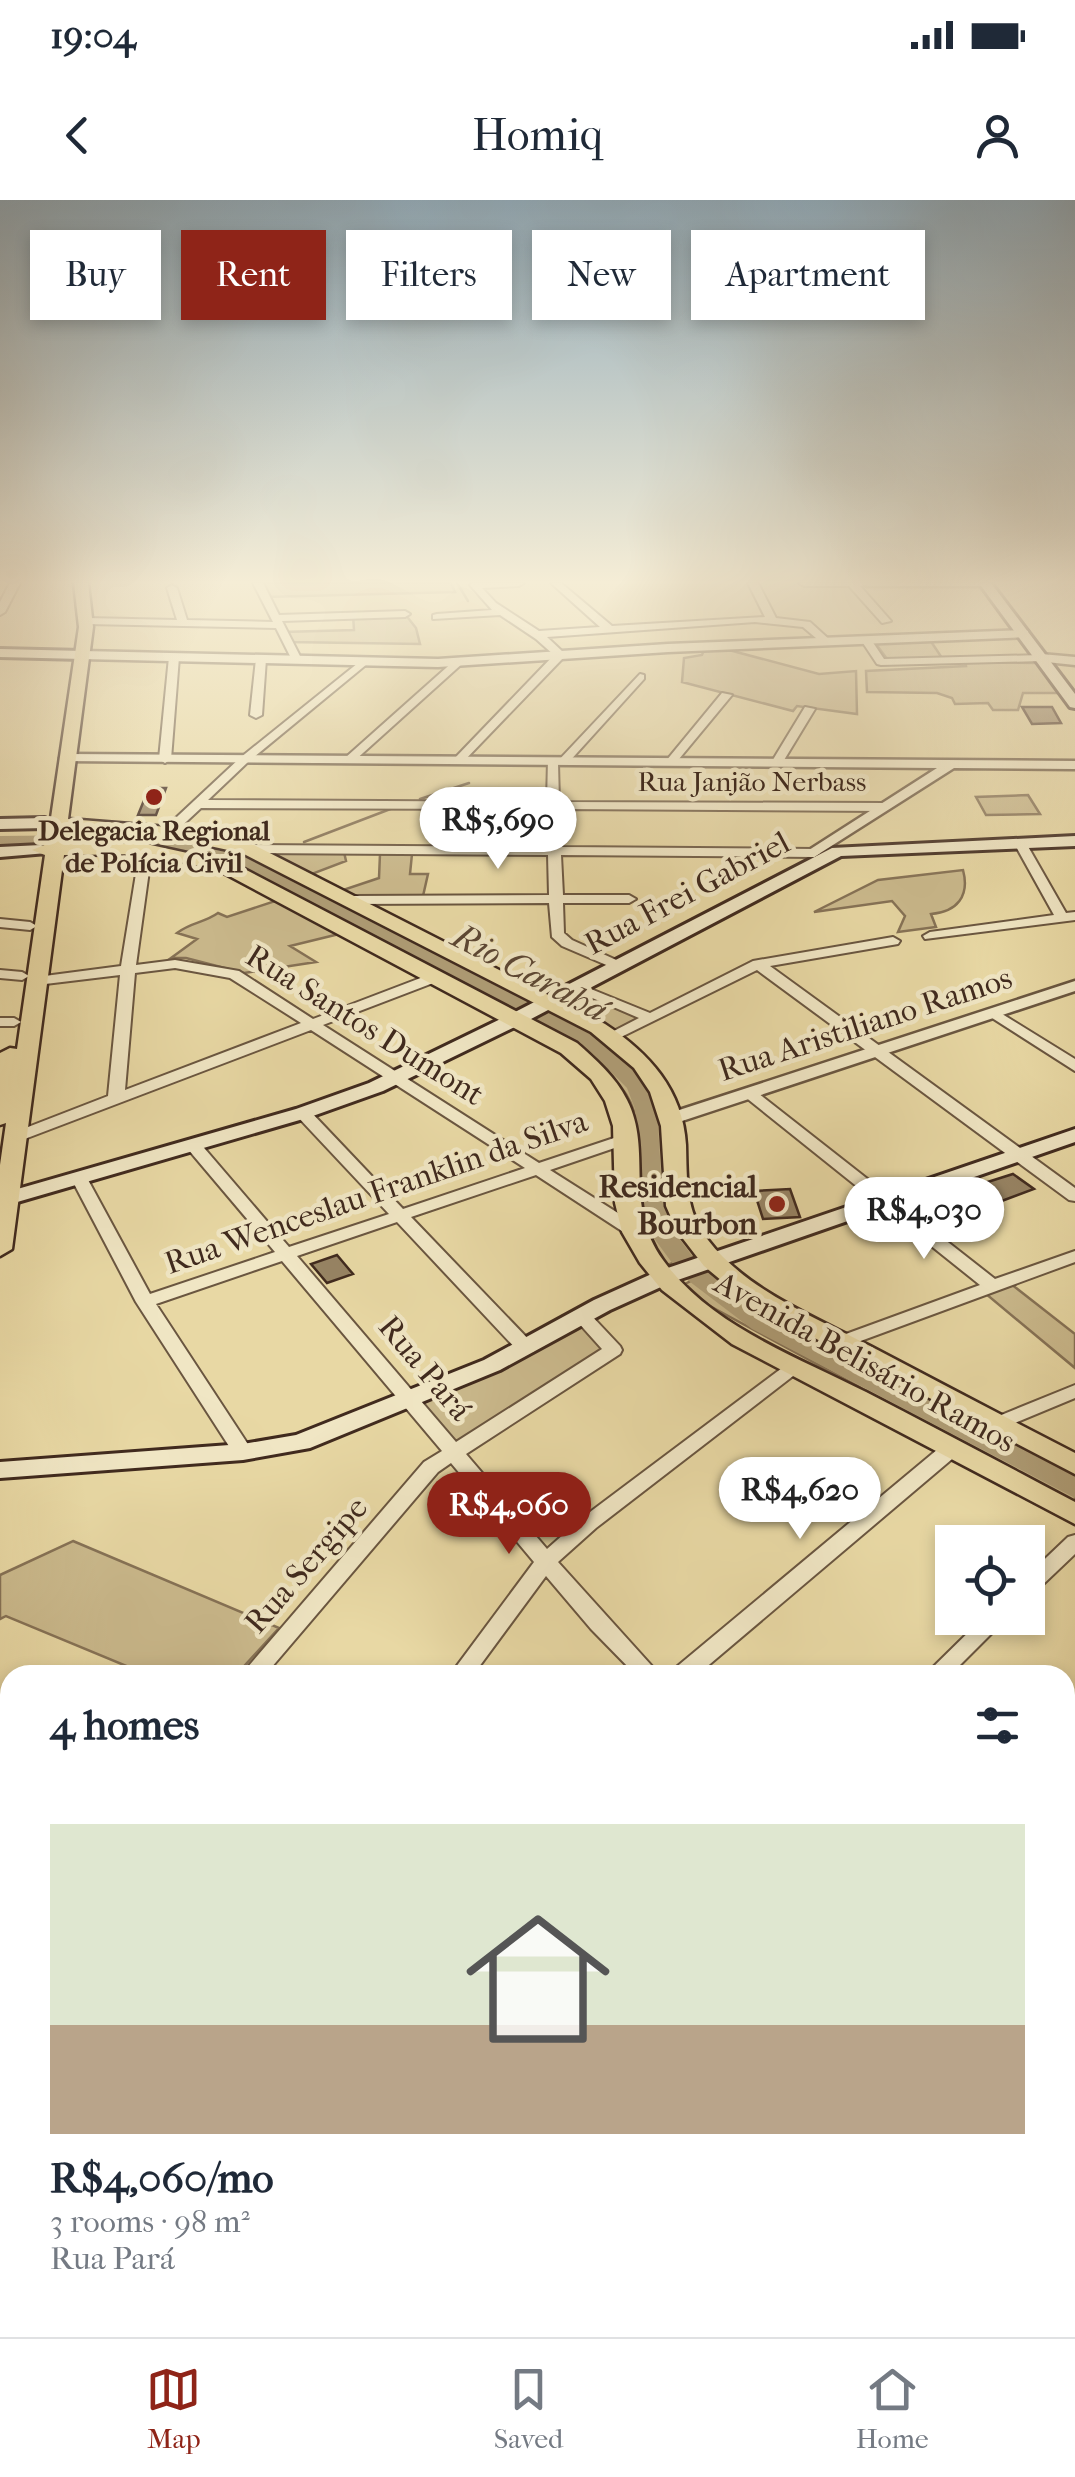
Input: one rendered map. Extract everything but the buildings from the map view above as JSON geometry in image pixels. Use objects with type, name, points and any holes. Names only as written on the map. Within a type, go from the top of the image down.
[{"type":"main road","points":[[0,1118],[7,1022],[29,978],[73,683]]},
{"type":"main road","points":[[0,1249],[16,1137],[30,926],[67,758],[74,683]]},
{"type":"main road","points":[[1059,683],[1075,704]]},
{"type":"main road","name":"Avenida Belisário Ramos","points":[[0,824],[50,837],[183,854],[226,866],[520,1017],[569,1048],[601,1074],[622,1108],[626,1139],[623,1192],[634,1231],[697,1308],[797,1366],[1075,1514]]},
{"type":"main road","name":"Avenida Belisário Ramos","points":[[0,852],[50,837],[168,832],[248,849],[613,1038],[652,1075],[673,1118],[676,1199],[707,1263],[841,1342],[1075,1465]]},
{"type":"main road","name":"Rua Frei Gabriel","points":[[4,1200],[303,1113],[396,1078],[618,966],[823,853],[857,847],[1075,841]]},
{"type":"main road","points":[[0,1470],[244,1452],[324,1436],[526,1348],[582,1316],[670,1276],[1075,1135]]},
{"type":"street","points":[[165,759],[172,683]]},
{"type":"street","points":[[256,716],[259,683]]},
{"type":"street","points":[[168,832],[244,760],[338,683]]},
{"type":"street","points":[[349,760],[436,683]]},
{"type":"street","points":[[458,761],[533,683]]},
{"type":"street","points":[[618,966],[560,939],[555,928],[553,805],[557,762],[634,683]]},
{"type":"street","points":[[670,762],[726,695]]},
{"type":"street","points":[[777,763],[810,710]]},
{"type":"street","points":[[67,758],[1075,766]]},
{"type":"street","points":[[248,849],[823,853],[840,836],[950,764]]},
{"type":"street","name":"Rua Janjão Nerbass","points":[[198,804],[885,807]]},
{"type":"street","points":[[840,836],[857,847]]},
{"type":"street","points":[[930,936],[1068,917],[1020,842]]},
{"type":"street","points":[[116,1099],[128,969],[146,849]]},
{"type":"street","points":[[352,900],[628,899]]},
{"type":"street","points":[[0,922],[30,926]]},
{"type":"street","points":[[613,1038],[758,964],[893,941]]},
{"type":"street","name":"Rua Santos Dumont","points":[[0,974],[29,978],[174,964],[223,970],[634,1231]]},
{"type":"street","points":[[758,964],[1075,1196]]},
{"type":"street","points":[[16,1137],[436,977]]},
{"type":"street","name":"Rua Aristiliano Ramos","points":[[673,1118],[1075,986]]},
{"type":"street","points":[[576,988],[652,1018]]},
{"type":"street","points":[[994,1013],[1075,1066]]},
{"type":"street","points":[[749,1093],[992,1286]]},
{"type":"street","points":[[303,1113],[526,1348]]},
{"type":"street","name":"Rua Wenceslau Franklin da Silva","points":[[145,1302],[626,1139]]},
{"type":"street","name":"Rua Pará","points":[[194,1145],[609,1635],[639,1665]]},
{"type":"street","points":[[79,1178],[145,1302],[244,1452]]},
{"type":"street","points":[[841,1342],[1075,1256]]},
{"type":"street","name":"Rua Sergipe","points":[[261,1665],[431,1466],[613,1350],[582,1316]]},
{"type":"street","points":[[469,1665],[546,1561],[589,1523],[797,1366]]},
{"type":"street","points":[[996,1424],[1075,1391]]},
{"type":"street","points":[[694,1665],[951,1448]]},
{"type":"street","points":[[1045,1571],[1075,1542]]},
{"type":"street","points":[[947,1665],[978,1635]]},
{"type":"shaded area","points":[[685,683],[856,683],[857,714],[797,706],[793,711]]},
{"type":"shaded area","points":[[867,683],[1051,683],[1059,693],[1023,693],[1018,710],[993,710],[988,703],[955,704],[952,698],[937,693],[867,692]]},
{"type":"shaded area","points":[[1028,795],[1040,814],[986,815],[976,797]]},
{"type":"shaded area","points":[[67,829],[136,830],[235,847],[536,999],[514,1009],[226,862],[178,850],[67,845]]},
{"type":"shaded area","points":[[344,852],[346,861],[312,874],[274,855]]},
{"type":"shaded area","points":[[380,854],[412,854],[410,874],[428,874],[423,896],[354,896],[343,890],[379,878]]},
{"type":"shaded area","points":[[963,870],[963,895],[948,910],[931,914],[936,927],[898,932],[905,916],[892,901],[814,912],[878,880]]},
{"type":"shaded area","points":[[275,901],[339,934],[290,946],[316,962],[244,973],[186,958],[171,958],[197,939],[177,933],[182,929],[218,913],[227,917]]},
{"type":"shaded area","points":[[585,995],[644,1018],[617,1031],[567,1004]]},
{"type":"shaded area","points":[[556,1009],[626,1054],[657,1095],[694,1256],[667,1265],[654,1245],[639,1201],[633,1109],[621,1087],[602,1067],[533,1022]]},
{"type":"shaded area","points":[[710,1271],[1075,1472],[1075,1504],[708,1305],[685,1284]]},
{"type":"shaded area","points":[[1011,1284],[1075,1334],[1075,1368],[986,1294]]},
{"type":"shaded area","points":[[580,1319],[607,1350],[453,1448],[414,1400]]},
{"type":"shaded area","points":[[73,1541],[279,1628],[245,1665],[124,1665],[6,1616],[0,1619],[0,1575]]},
{"type":"waterway","points":[[420,799],[469,783]]},
{"type":"waterway","points":[[304,842],[393,808]]},
{"type":"waterway","name":"Rio Carahá","points":[[0,841],[153,844],[244,862],[601,1049],[637,1086],[646,1109],[650,1189],[657,1226],[690,1270],[761,1323],[1075,1488]]},
{"type":"waterway","name":"Rio Carahá","points":[[244,862],[251,859]]},
{"type":"place","name":"Delegacia Regional de Polícia Civil","points":[[154,797]]},
{"type":"place","name":"Residencial Bourbon","points":[[777,1204]]}]
